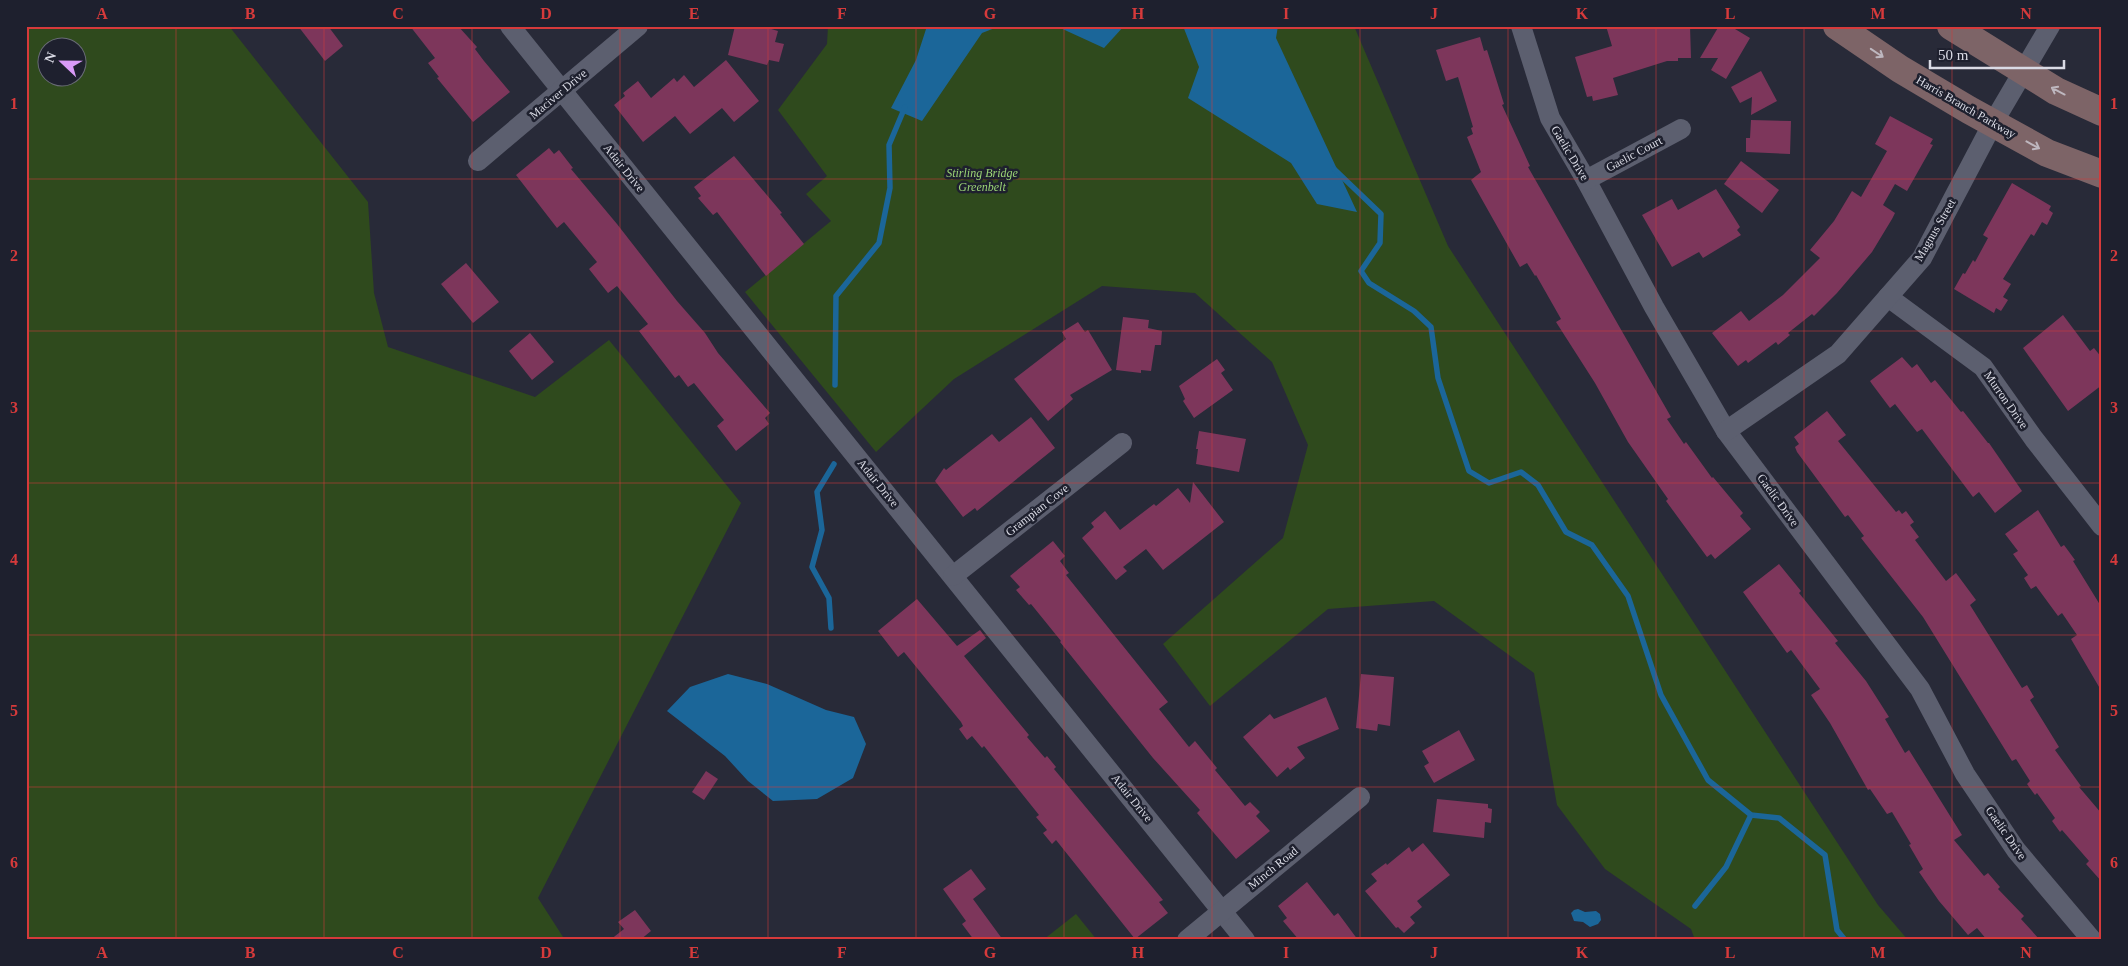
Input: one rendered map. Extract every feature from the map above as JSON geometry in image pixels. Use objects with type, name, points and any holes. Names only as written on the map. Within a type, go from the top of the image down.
[{"type":"main road","name":"Harris Branch Parkway","points":[[1837,26],[1900,68],[2047,153],[2102,174]]},
{"type":"main road","points":[[1951,26],[2056,91],[2102,112]]},
{"type":"street","name":"Adair Drive","points":[[510,26],[1246,940]]},
{"type":"street","name":"Maciver Drive","points":[[478,161],[638,26]]},
{"type":"street","name":"Gaelic Drive","points":[[1521,26],[1550,118],[1586,180],[1654,308],[1726,431],[1920,689],[1965,774],[2016,850],[2092,940]]},
{"type":"street","name":"Magnus Street","points":[[1726,431],[1838,354],[1922,258],[1994,123],[2050,26]]},
{"type":"street","name":"Gaelic Court","points":[[1586,180],[1681,129]]},
{"type":"street","name":"Murron Drive","points":[[1888,297],[1983,367],[2034,439],[2102,526]]},
{"type":"street","name":"Grampian Cove","points":[[953,576],[1122,443]]},
{"type":"street","name":"Minch Road","points":[[1187,940],[1360,797]]},
{"type":"green space","points":[[26,26],[229,26],[368,202],[374,293],[388,347],[535,397],[609,340],[741,503],[538,898],[565,940],[26,940]]},
{"type":"green space","name":"Stirling Bridge Greenbelt","points":[[828,26],[1354,26],[1448,246],[1878,905],[1908,940],[1695,940],[1691,929],[1605,869],[1557,805],[1534,673],[1434,601],[1328,609],[1210,706],[1163,644],[1283,538],[1308,445],[1272,362],[1195,293],[1102,286],[954,379],[876,452],[745,292],[831,221],[806,194],[827,176],[778,110],[827,44]]},
{"type":"green space","points":[[1076,914],[1097,940],[1043,940]]},
{"type":"water","points":[[927,26],[1000,26],[982,33],[922,121],[891,108],[916,60]]},
{"type":"water","points":[[1056,26],[1124,26],[1104,48]]},
{"type":"water","points":[[1183,26],[1278,26],[1276,38],[1357,212],[1317,204],[1291,163],[1188,98],[1199,67]]},
{"type":"water","points":[[728,674],[767,684],[826,710],[854,717],[866,744],[853,778],[817,799],[773,801],[748,781],[725,756],[667,711],[690,687]]},
{"type":"water","points":[[1578,909],[1585,912],[1596,911],[1600,914],[1601,920],[1598,924],[1590,927],[1583,922],[1574,921],[1571,913]]},
{"type":"building","points":[[298,26],[328,26],[343,46],[325,61]]},
{"type":"building","points":[[410,26],[458,26],[477,47],[475,49],[510,92],[473,122],[437,78],[439,77],[428,63],[435,58]]},
{"type":"building","points":[[735,26],[761,26],[778,31],[775,42],[784,44],[779,62],[769,60],[767,65],[728,55]]},
{"type":"building","points":[[1606,26],[1668,29],[1668,26],[1690,26],[1691,58],[1678,58],[1678,61],[1667,61],[1613,78],[1618,95],[1593,101],[1592,96],[1587,97],[1575,57],[1612,46]]},
{"type":"building","points":[[1719,26],[1730,26],[1750,38],[1726,79],[1711,70],[1718,58],[1700,58]]},
{"type":"building","points":[[1480,37],[1484,51],[1487,50],[1504,104],[1502,105],[1530,166],[1528,167],[1671,417],[1667,419],[1684,444],[1686,442],[1712,478],[1743,513],[1740,516],[1751,529],[1715,559],[1711,554],[1707,557],[1666,501],[1668,499],[1628,442],[1595,383],[1556,322],[1561,319],[1536,275],[1527,263],[1520,267],[1471,180],[1481,172],[1467,137],[1473,134],[1471,128],[1473,127],[1458,77],[1446,81],[1436,50]]},
{"type":"building","points":[[726,60],[759,101],[734,122],[722,108],[690,134],[675,116],[643,142],[614,105],[625,96],[623,93],[638,81],[651,98],[674,78],[677,82],[684,75],[694,87]]},
{"type":"building","points":[[1761,71],[1777,101],[1751,115],[1752,97],[1740,103],[1731,87]]},
{"type":"building","points":[[1890,116],[1933,139],[1930,144],[1933,145],[1907,191],[1895,184],[1883,205],[1895,213],[1872,252],[1837,293],[1814,316],[1812,314],[1788,333],[1790,335],[1778,345],[1776,342],[1748,363],[1746,360],[1738,366],[1712,333],[1741,311],[1749,321],[1783,295],[1820,258],[1810,250],[1834,221],[1852,191],[1861,197],[1887,151],[1875,144]]},
{"type":"building","points":[[1751,120],[1791,121],[1790,154],[1746,152],[1746,138],[1750,138]]},
{"type":"building","points":[[549,148],[554,154],[559,150],[573,168],[571,169],[705,333],[718,353],[770,413],[765,418],[769,424],[736,451],[717,426],[724,420],[694,383],[688,387],[679,375],[675,378],[639,331],[648,324],[617,286],[608,293],[589,269],[597,262],[564,222],[557,228],[516,175]]},
{"type":"building","points":[[734,156],[782,213],[780,214],[804,244],[766,276],[717,212],[713,215],[698,198],[701,196],[694,187]]},
{"type":"building","points":[[1741,161],[1779,190],[1762,213],[1724,184]]},
{"type":"building","points":[[2012,183],[2051,206],[2049,210],[2053,213],[2047,225],[2042,222],[2034,236],[2031,234],[2003,279],[2011,284],[2003,297],[2008,300],[2001,311],[1996,308],[1994,313],[1954,289],[1973,260],[1975,262],[1988,238],[1983,235]]},
{"type":"building","points":[[1716,189],[1740,227],[1737,230],[1741,235],[1703,258],[1699,252],[1672,267],[1642,215],[1672,199],[1678,210]]},
{"type":"building","points":[[466,263],[499,302],[473,323],[441,284]]},
{"type":"building","points":[[2063,315],[2090,351],[2094,348],[2102,358],[2102,385],[2068,411],[2023,348]]},
{"type":"building","points":[[1123,317],[1149,320],[1148,328],[1162,331],[1161,345],[1155,345],[1151,371],[1141,370],[1141,373],[1116,370]]},
{"type":"building","points":[[1078,322],[1085,332],[1088,330],[1112,370],[1070,395],[1073,399],[1048,421],[1014,379],[1066,339],[1062,332]]},
{"type":"building","points":[[530,333],[554,362],[532,380],[509,351]]},
{"type":"building","points":[[1902,357],[1912,368],[1917,364],[1931,383],[1935,380],[1961,412],[1963,411],[1989,443],[2022,491],[1995,513],[1979,492],[1973,497],[1922,429],[1917,432],[1895,404],[1890,408],[1870,381]]},
{"type":"building","points":[[1217,359],[1225,370],[1221,373],[1233,390],[1194,418],[1183,401],[1185,399],[1179,386]]},
{"type":"building","points":[[1827,411],[1846,435],[1838,441],[1896,512],[1899,510],[1902,514],[1906,511],[1914,522],[1910,525],[1919,537],[1915,540],[1946,581],[1956,573],[1976,600],[1970,605],[2022,688],[2027,685],[2034,697],[2030,700],[2059,747],[2055,750],[2081,786],[2079,787],[2102,814],[2102,882],[2086,864],[2089,861],[2062,830],[2060,832],[2052,821],[2055,818],[2037,793],[2035,795],[2027,784],[2030,781],[2016,759],[2012,761],[1923,617],[1861,538],[1864,536],[1848,515],[1845,517],[1797,452],[1795,447],[1799,444],[1794,437]]},
{"type":"building","points":[[1031,417],[1055,448],[977,511],[975,508],[963,517],[935,481],[944,468],[946,470],[992,434],[999,442]]},
{"type":"building","points":[[1199,431],[1246,439],[1239,472],[1196,464]]},
{"type":"building","points":[[1193,482],[1224,522],[1163,570],[1146,549],[1123,567],[1127,571],[1116,580],[1082,538],[1094,527],[1091,523],[1105,511],[1120,530],[1154,504],[1156,506],[1178,488],[1190,503]]},
{"type":"building","points":[[2038,510],[2061,547],[2064,545],[2075,560],[2073,561],[2102,608],[2102,692],[2071,639],[2077,635],[2062,613],[2058,616],[2036,586],[2031,589],[2024,578],[2028,575],[2013,554],[2018,551],[2005,534]]},
{"type":"building","points":[[1053,541],[1065,556],[1060,561],[1069,573],[1066,575],[1168,702],[1159,709],[1189,747],[1195,741],[1217,768],[1215,770],[1245,806],[1250,802],[1260,812],[1256,816],[1270,831],[1236,859],[1197,813],[1200,810],[1153,758],[1031,604],[1029,605],[1016,590],[1020,587],[1010,576]]},
{"type":"building","points":[[1779,564],[1801,591],[1799,593],[1838,641],[1835,643],[1866,681],[1889,717],[1885,719],[1905,753],[1909,750],[1962,835],[1954,840],[1984,876],[1988,873],[2000,887],[1998,889],[2024,916],[2021,919],[2040,940],[1987,940],[1977,928],[1968,935],[1939,901],[1919,872],[1923,869],[1892,812],[1887,814],[1870,789],[1868,790],[1830,723],[1811,695],[1820,689],[1791,650],[1787,653],[1743,592]]},
{"type":"building","points":[[917,599],[957,646],[980,630],[986,638],[964,656],[1029,735],[1027,737],[1045,758],[1047,756],[1056,767],[1054,769],[1163,900],[1159,902],[1168,913],[1135,939],[1056,840],[1052,844],[1043,833],[1047,830],[1036,817],[1039,815],[984,746],[982,748],[972,736],[967,740],[959,729],[963,726],[961,722],[904,652],[898,657],[878,631]]},
{"type":"building","points":[[1361,674],[1394,677],[1390,726],[1378,724],[1377,731],[1356,728]]},
{"type":"building","points":[[1326,697],[1339,729],[1297,747],[1305,758],[1290,770],[1288,767],[1277,777],[1243,737],[1270,714],[1274,719]]},
{"type":"building","points":[[1459,730],[1475,760],[1434,783],[1424,766],[1429,763],[1422,751]]},
{"type":"building","points":[[706,771],[718,779],[704,800],[692,792]]},
{"type":"building","points":[[1437,799],[1488,804],[1488,808],[1492,809],[1491,823],[1485,822],[1484,838],[1433,832]]},
{"type":"building","points":[[1423,843],[1450,875],[1417,901],[1422,907],[1410,917],[1415,923],[1404,933],[1398,927],[1396,928],[1365,891],[1377,881],[1371,874],[1386,863],[1387,865],[1409,847],[1412,852]]},
{"type":"building","points":[[971,869],[986,889],[973,899],[1003,940],[974,940],[962,924],[966,921],[943,889]]},
{"type":"building","points":[[1307,882],[1334,916],[1338,913],[1358,940],[1299,940],[1283,921],[1287,918],[1278,906]]},
{"type":"building","points":[[635,910],[651,931],[640,940],[610,940],[624,929],[618,922]]},
{"type":"waterway","points":[[835,385],[836,296],[879,243],[890,188],[889,145],[905,107]]},
{"type":"waterway","points":[[1334,169],[1381,214],[1380,243],[1361,271],[1369,283],[1414,311],[1431,327],[1438,378],[1469,471],[1489,483],[1521,472],[1538,485],[1566,532],[1592,545],[1628,596],[1661,695],[1708,780],[1751,815],[1779,818],[1825,855],[1837,930],[1845,940]]},
{"type":"waterway","points":[[831,628],[829,598],[812,567],[822,530],[817,492],[834,464]]},
{"type":"waterway","points":[[1695,906],[1726,867],[1751,815]]}]
